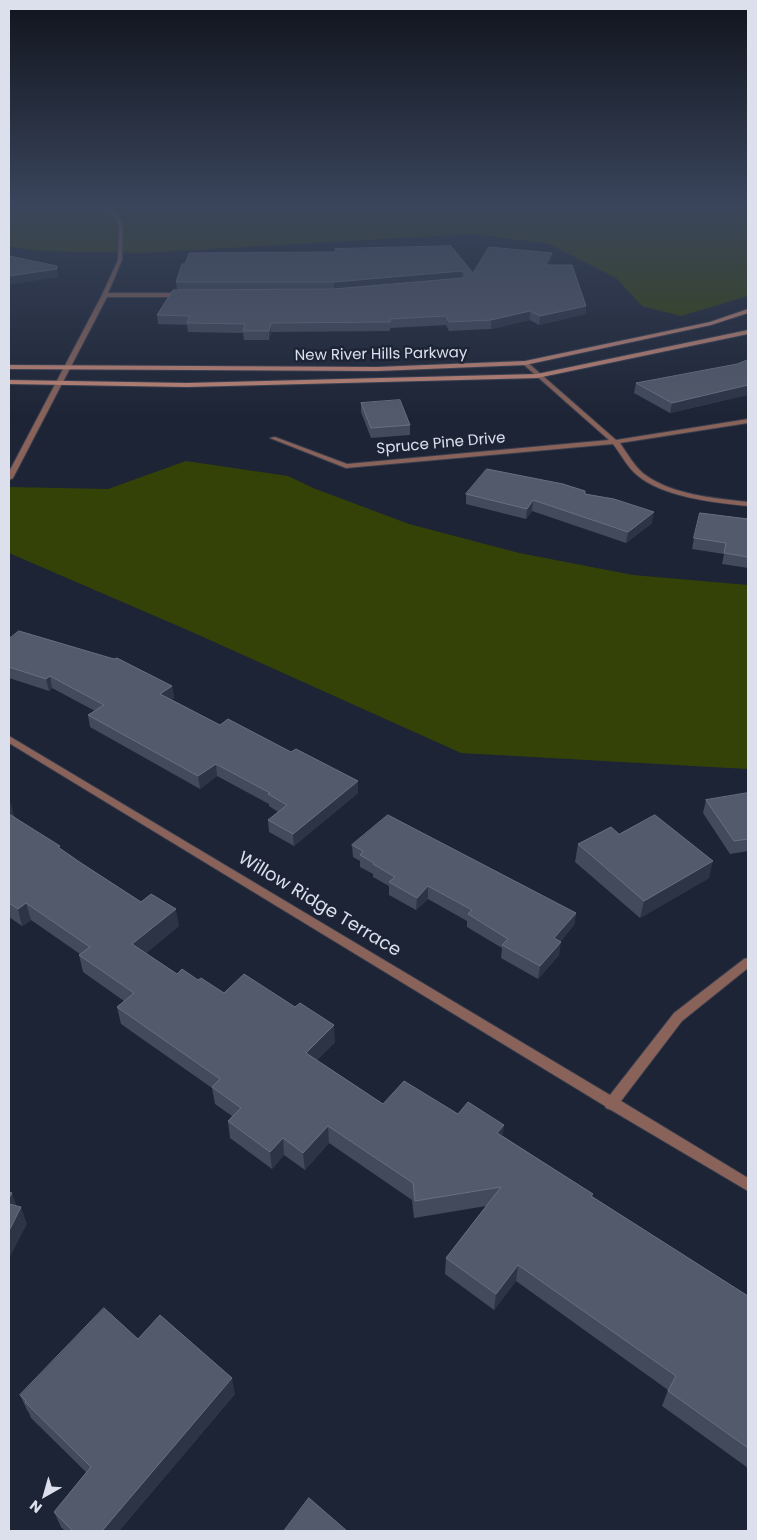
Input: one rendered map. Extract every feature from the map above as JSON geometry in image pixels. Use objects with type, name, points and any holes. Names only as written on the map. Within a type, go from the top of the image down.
[{"type":"street","points":[[9,478],[68,367],[113,277]]},
{"type":"street","points":[[105,295],[185,295]]},
{"type":"street","name":"New River Hills Parkway","points":[[9,367],[377,369],[525,364],[711,323],[748,311]]},
{"type":"street","name":"New River Hills Parkway","points":[[9,382],[187,385],[537,376],[748,332]]},
{"type":"street","points":[[525,364],[615,442],[641,476],[668,489],[722,501],[748,504]]},
{"type":"street","name":"Spruce Pine Drive","points":[[273,438],[346,466],[615,442],[748,421]]},
{"type":"street","points":[[9,461],[18,461]]},
{"type":"street","name":"Willow Ridge Terrace","points":[[9,740],[748,1186]]},
{"type":"street","points":[[611,1104],[678,1017],[748,962]]},
{"type":"green space","points":[[614,277],[748,277],[748,296],[681,316],[642,306]]},
{"type":"green space","points":[[186,461],[288,476],[313,488],[409,524],[519,553],[633,575],[748,585],[748,769],[461,753],[192,632],[9,553],[9,487],[108,489]]},
{"type":"building","points":[[178,277],[394,277],[334,282],[176,282]]},
{"type":"building","points":[[576,277],[586,306],[540,316],[530,311],[491,320],[449,322],[446,316],[390,319],[390,322],[271,323],[269,331],[243,331],[245,324],[187,323],[190,316],[157,315],[173,290],[334,289],[463,278]]},
{"type":"building","points":[[748,360],[748,385],[672,403],[636,383],[737,364]]},
{"type":"building","points":[[400,400],[410,425],[371,428],[361,403]]},
{"type":"building","points":[[487,469],[563,484],[585,491],[585,494],[614,499],[654,512],[628,532],[533,500],[527,509],[466,494]]},
{"type":"building","points":[[700,513],[748,519],[748,557],[724,553],[726,543],[694,538]]},
{"type":"building","points":[[19,631],[114,659],[117,658],[172,686],[160,694],[220,725],[228,719],[291,752],[296,749],[358,781],[293,834],[268,820],[287,805],[268,794],[270,793],[216,764],[198,776],[88,715],[104,705],[50,676],[46,679],[9,667],[9,639]]},
{"type":"building","points":[[748,793],[748,839],[734,841],[706,800]]},
{"type":"building","points":[[9,814],[60,846],[58,847],[141,902],[151,894],[176,909],[132,944],[177,974],[182,969],[198,980],[201,978],[224,993],[244,974],[295,1007],[300,1003],[334,1025],[306,1053],[383,1104],[404,1081],[458,1114],[468,1102],[504,1125],[497,1133],[593,1194],[591,1196],[748,1296],[748,1448],[668,1391],[676,1376],[518,1265],[496,1294],[446,1258],[501,1187],[415,1201],[413,1183],[328,1126],[303,1153],[283,1138],[270,1152],[228,1121],[241,1108],[212,1087],[220,1079],[117,1007],[134,993],[79,955],[90,947],[26,903],[18,909],[9,903]]},
{"type":"building","points":[[388,815],[576,913],[554,938],[561,942],[540,966],[502,945],[508,939],[468,914],[472,910],[428,886],[417,898],[389,882],[395,877],[360,855],[363,851],[352,845]]},
{"type":"building","points":[[655,815],[713,861],[644,901],[578,844],[611,827],[619,834]]},
{"type":"building","points":[[9,1204],[21,1207],[9,1231]]},
{"type":"building","points":[[104,1308],[138,1339],[160,1315],[232,1378],[102,1531],[73,1531],[54,1512],[91,1467],[20,1395]]},
{"type":"building","points":[[309,1498],[347,1531],[284,1531]]}]
